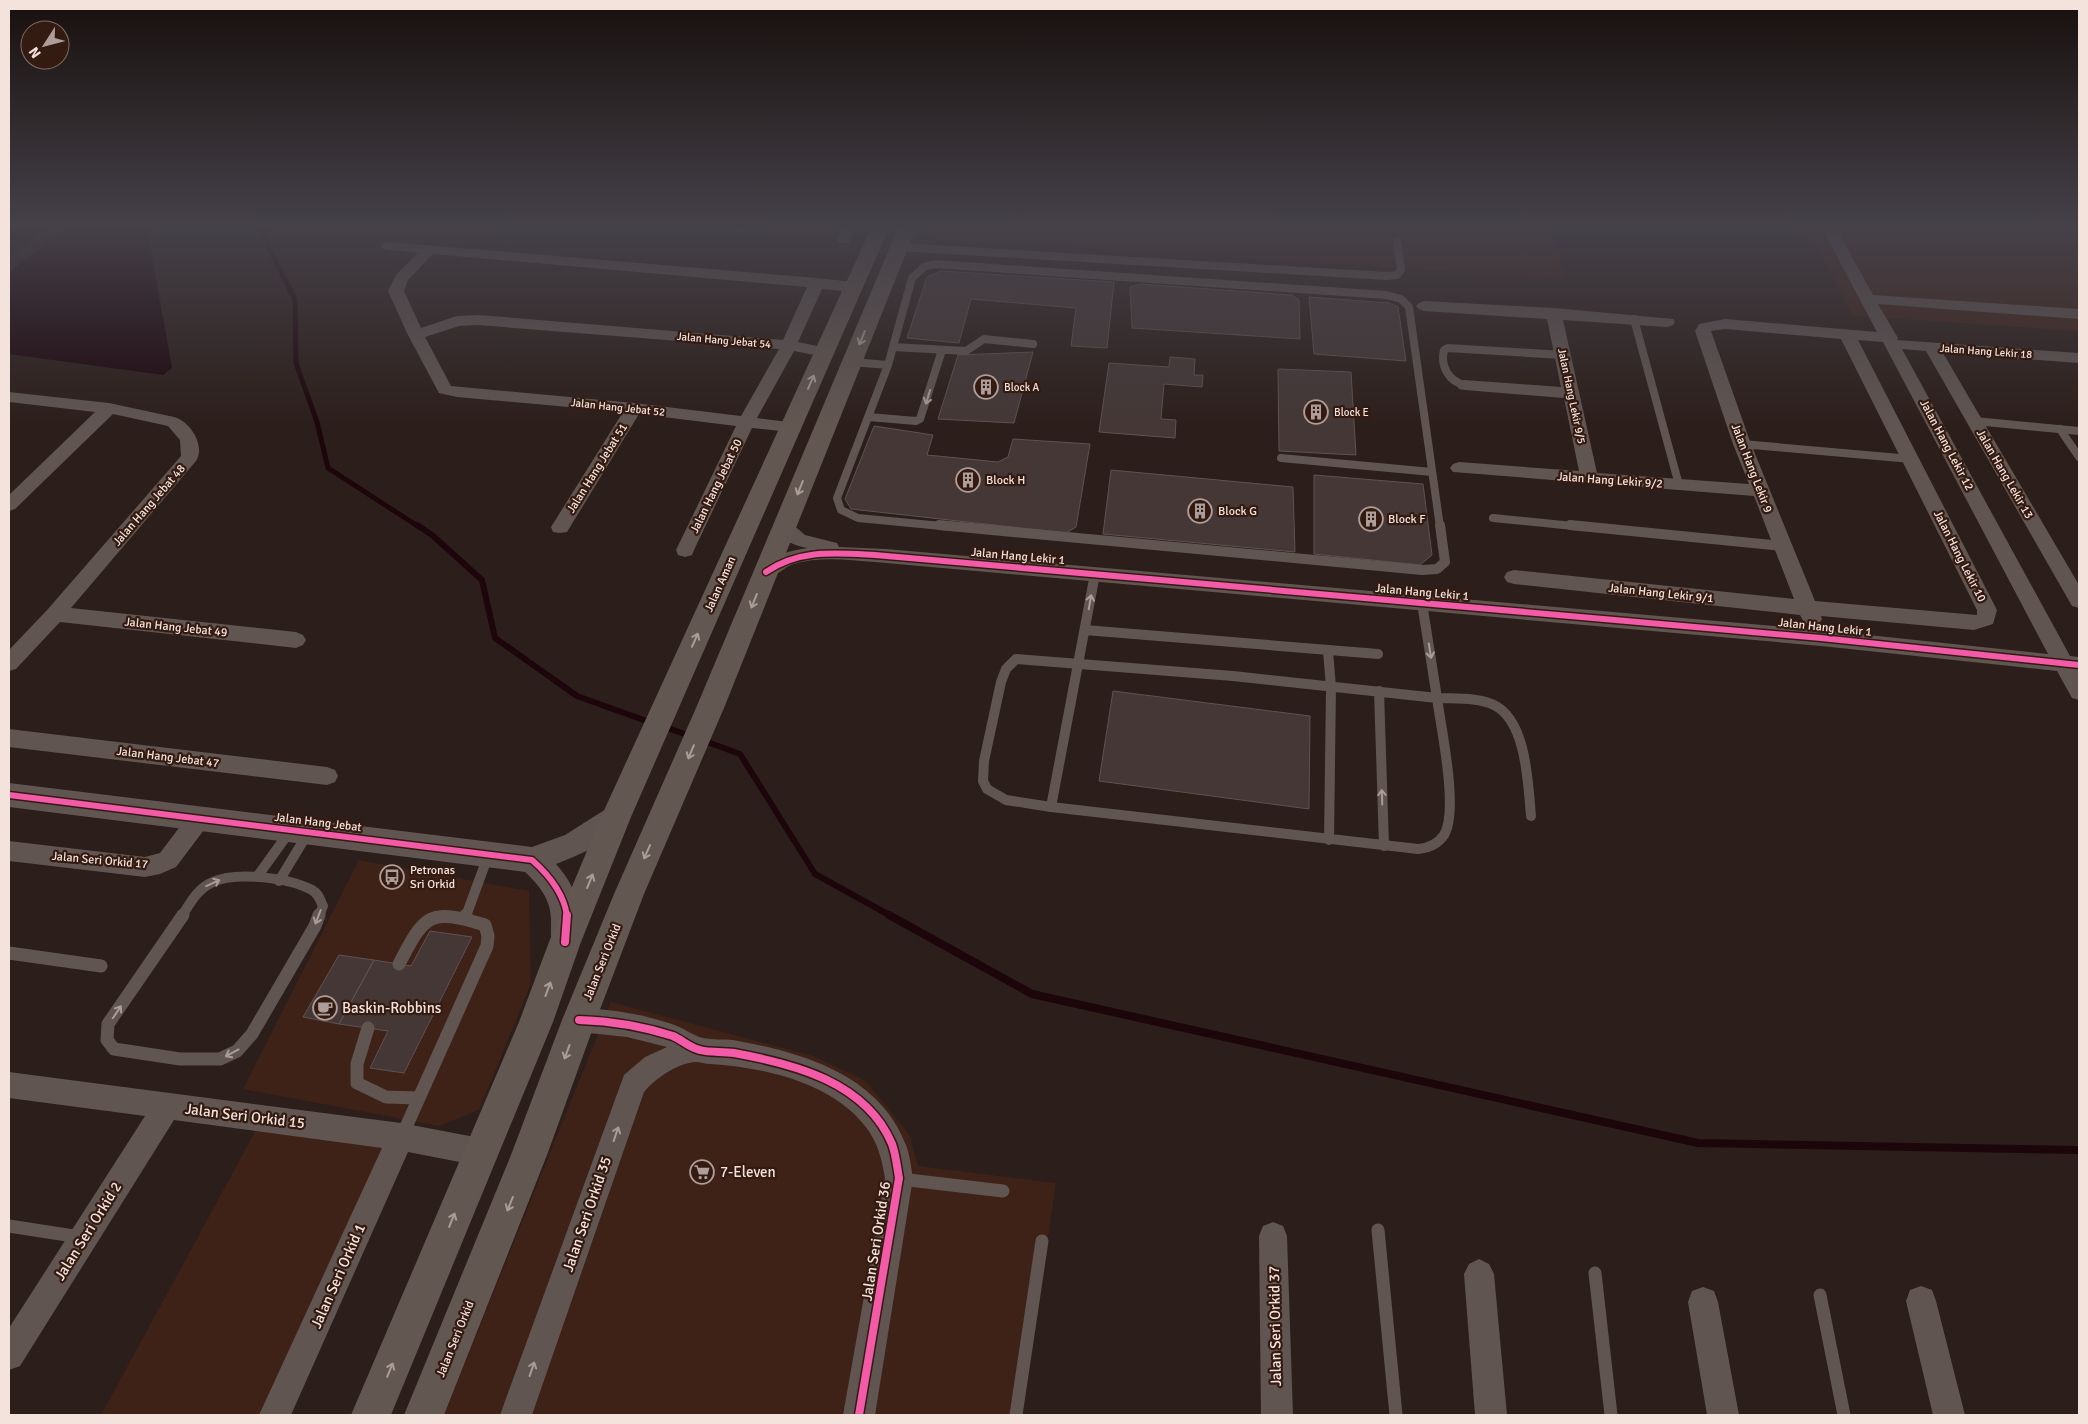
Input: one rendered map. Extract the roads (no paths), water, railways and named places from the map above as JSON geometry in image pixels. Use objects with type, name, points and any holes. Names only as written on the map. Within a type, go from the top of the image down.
[{"type":"main road","name":"Jalan Aman","points":[[565,942],[616,817],[851,294]]},
{"type":"main road","points":[[781,534],[880,294]]},
{"type":"main road","name":"Jalan Seri Orkid","points":[[424,1415],[529,1155],[578,1020],[710,708],[781,534]]},
{"type":"main road","points":[[371,1415],[536,1022],[565,942]]},
{"type":"street","points":[[398,294],[416,335]]},
{"type":"street","name":"Jalan Hang Jebat 50","points":[[686,550],[747,421],[789,345],[813,294]]},
{"type":"street","name":"Jalan Hang Lekir 12","points":[[1867,294],[2071,664],[2079,692]]},
{"type":"street","points":[[1869,299],[2079,314]]},
{"type":"street","points":[[1424,306],[1554,313],[1668,322]]},
{"type":"street","name":"Jalan Hang Lekir 9/5","points":[[1554,313],[1589,478]]},
{"type":"street","name":"Jalan Hang Jebat 54","points":[[416,335],[467,319],[789,345],[825,352]]},
{"type":"street","name":"Jalan Hang Lekir 18","points":[[1706,327],[1726,324],[1847,334],[1932,347],[2079,358]]},
{"type":"street","name":"Jalan Hang Lekir 9","points":[[1706,327],[1703,331],[1742,444],[1807,608],[1821,638]]},
{"type":"street","name":"Jalan Hang Lekir 10","points":[[1807,608],[1974,623],[1986,619],[1987,610],[1847,334]]},
{"type":"street","name":"Jalan Hang Jebat 52","points":[[416,335],[445,389],[458,392],[634,408],[792,427]]},
{"type":"street","name":"Jalan Hang Lekir 13","points":[[1932,347],[2079,601]]},
{"type":"street","points":[[1465,385],[1571,393]]},
{"type":"street","name":"Jalan Hang Jebat 48","points":[[9,397],[109,408],[174,422],[189,439],[190,457],[55,614],[9,664]]},
{"type":"street","points":[[9,505],[109,408]]},
{"type":"street","name":"Jalan Hang Jebat 51","points":[[560,527],[634,408]]},
{"type":"street","name":"Jalan Hang Lekir 9/2","points":[[1459,468],[1761,491]]},
{"type":"street","name":"Jalan Hang Lekir 1","points":[[781,534],[788,534],[796,539],[842,553]]},
{"type":"street","name":"Jalan Hang Lekir 1","points":[[766,572],[780,563],[798,556],[842,553],[1821,638],[2071,664]]},
{"type":"street","name":"Jalan Hang Lekir 9/1","points":[[1514,577],[1807,608]]},
{"type":"street","name":"Jalan Hang Jebat 49","points":[[55,614],[296,640]]},
{"type":"street","name":"Jalan Hang Jebat 47","points":[[9,738],[327,776]]},
{"type":"street","name":"Jalan Hang Jebat","points":[[9,795],[532,860]]},
{"type":"street","points":[[565,942],[566,912],[560,893],[544,871],[532,860],[576,844],[616,817]]},
{"type":"street","name":"Jalan Seri Orkid 17","points":[[9,851],[145,867],[168,860],[199,818]]},
{"type":"street","name":"Jalan Seri Orkid 36","points":[[578,1020],[637,1026],[677,1038],[697,1050],[733,1053],[801,1068],[850,1092],[875,1117],[892,1143],[899,1178],[859,1415]]},
{"type":"street","name":"Jalan Seri Orkid 35","points":[[516,1415],[633,1084],[642,1073],[664,1060],[697,1050]]},
{"type":"street","name":"Jalan Seri Orkid 15","points":[[9,1085],[401,1137],[480,1152]]},
{"type":"street","name":"Jalan Seri Orkid 2","points":[[9,1355],[167,1106]]},
{"type":"street","name":"Jalan Seri Orkid 1","points":[[274,1415],[401,1137]]},
{"type":"street","name":"Jalan Seri Orkid 37","points":[[1273,1236],[1277,1415]]},
{"type":"street","points":[[1479,1274],[1491,1415]]},
{"type":"street","points":[[1922,1301],[1949,1415]]},
{"type":"street","points":[[1703,1302],[1723,1415]]},
{"type":"street","name":"Jalan Seri Orkid 36","points":[[852,1415],[868,1363]]},
{"type":"lane","points":[[907,294],[888,365],[837,498],[841,510],[858,518],[1437,570],[1445,562],[1409,307],[1401,299],[1378,294]]},
{"type":"lane","points":[[1634,319],[1680,485]]},
{"type":"lane","points":[[893,347],[970,350],[976,343],[984,340],[1033,344]]},
{"type":"lane","points":[[1465,385],[1455,383],[1447,376],[1444,350],[1448,348],[1563,355]]},
{"type":"lane","points":[[869,417],[916,421],[920,419],[942,350]]},
{"type":"lane","points":[[852,362],[888,365]]},
{"type":"lane","points":[[1974,421],[2079,431]]},
{"type":"lane","points":[[2060,429],[2079,457]]},
{"type":"lane","points":[[1742,444],[1911,459]]},
{"type":"lane","points":[[1281,458],[1432,472]]},
{"type":"lane","points":[[1493,518],[1783,546]]},
{"type":"lane","points":[[1051,806],[1095,574]]},
{"type":"lane","points":[[1422,603],[1438,699],[1449,799],[1448,826],[1442,839],[1428,849],[1418,850],[1329,840],[1006,800],[986,790],[983,781],[984,760],[1001,682],[1011,662],[1016,659],[1379,691],[1438,699],[1482,701],[1500,708],[1510,718],[1520,740],[1532,816]]},
{"type":"lane","points":[[1085,630],[1378,654]]},
{"type":"lane","points":[[1328,651],[1331,687],[1329,840]]},
{"type":"lane","points":[[1379,691],[1384,846]]},
{"type":"lane","points":[[257,877],[299,831]]},
{"type":"lane","points":[[279,881],[299,831]]},
{"type":"lane","points":[[465,918],[488,855]]},
{"type":"lane","points":[[232,876],[257,877],[279,881],[308,888],[318,894],[323,906],[315,926],[252,1034],[237,1051],[220,1058],[180,1059],[114,1049],[107,1040],[108,1024],[199,891],[212,882],[232,876]]},
{"type":"lane","points":[[399,964],[422,925],[431,916],[443,914],[465,918],[485,925],[488,936],[487,946],[401,1137]]},
{"type":"lane","points":[[9,953],[101,966]]},
{"type":"lane","points":[[368,1028],[356,1064],[357,1083],[386,1097],[418,1098]]},
{"type":"lane","points":[[899,1178],[1003,1191]]},
{"type":"lane","points":[[9,1226],[83,1238]]},
{"type":"lane","points":[[1378,1230],[1396,1415]]},
{"type":"lane","points":[[1016,1415],[1042,1242]]},
{"type":"lane","points":[[1595,1273],[1611,1415]]},
{"type":"lane","points":[[1820,1294],[1844,1415]]},
{"type":"waterway","points":[[293,294],[295,299],[296,363],[317,422],[328,468],[419,527]]},
{"type":"waterway","points":[[417,525],[432,535],[482,580],[495,638],[577,696],[652,723]]},
{"type":"waterway","points":[[662,726],[693,737]]},
{"type":"waterway","points":[[702,740],[740,754],[815,874],[891,916]]},
{"type":"waterway","points":[[889,915],[1032,994],[1698,1143],[2079,1150]]},
{"type":"place","name":"Block A","points":[[986,387]]},
{"type":"place","name":"Block E","points":[[1316,412]]},
{"type":"place","name":"Block H","points":[[968,480]]},
{"type":"place","name":"Block G","points":[[1200,511]]},
{"type":"place","name":"Block F","points":[[1371,519]]},
{"type":"place","name":"Petronas Sri Orkid","points":[[392,877]]},
{"type":"place","name":"Baskin-Robbins","points":[[325,1008]]},
{"type":"place","name":"7-Eleven","points":[[702,1172]]}]
